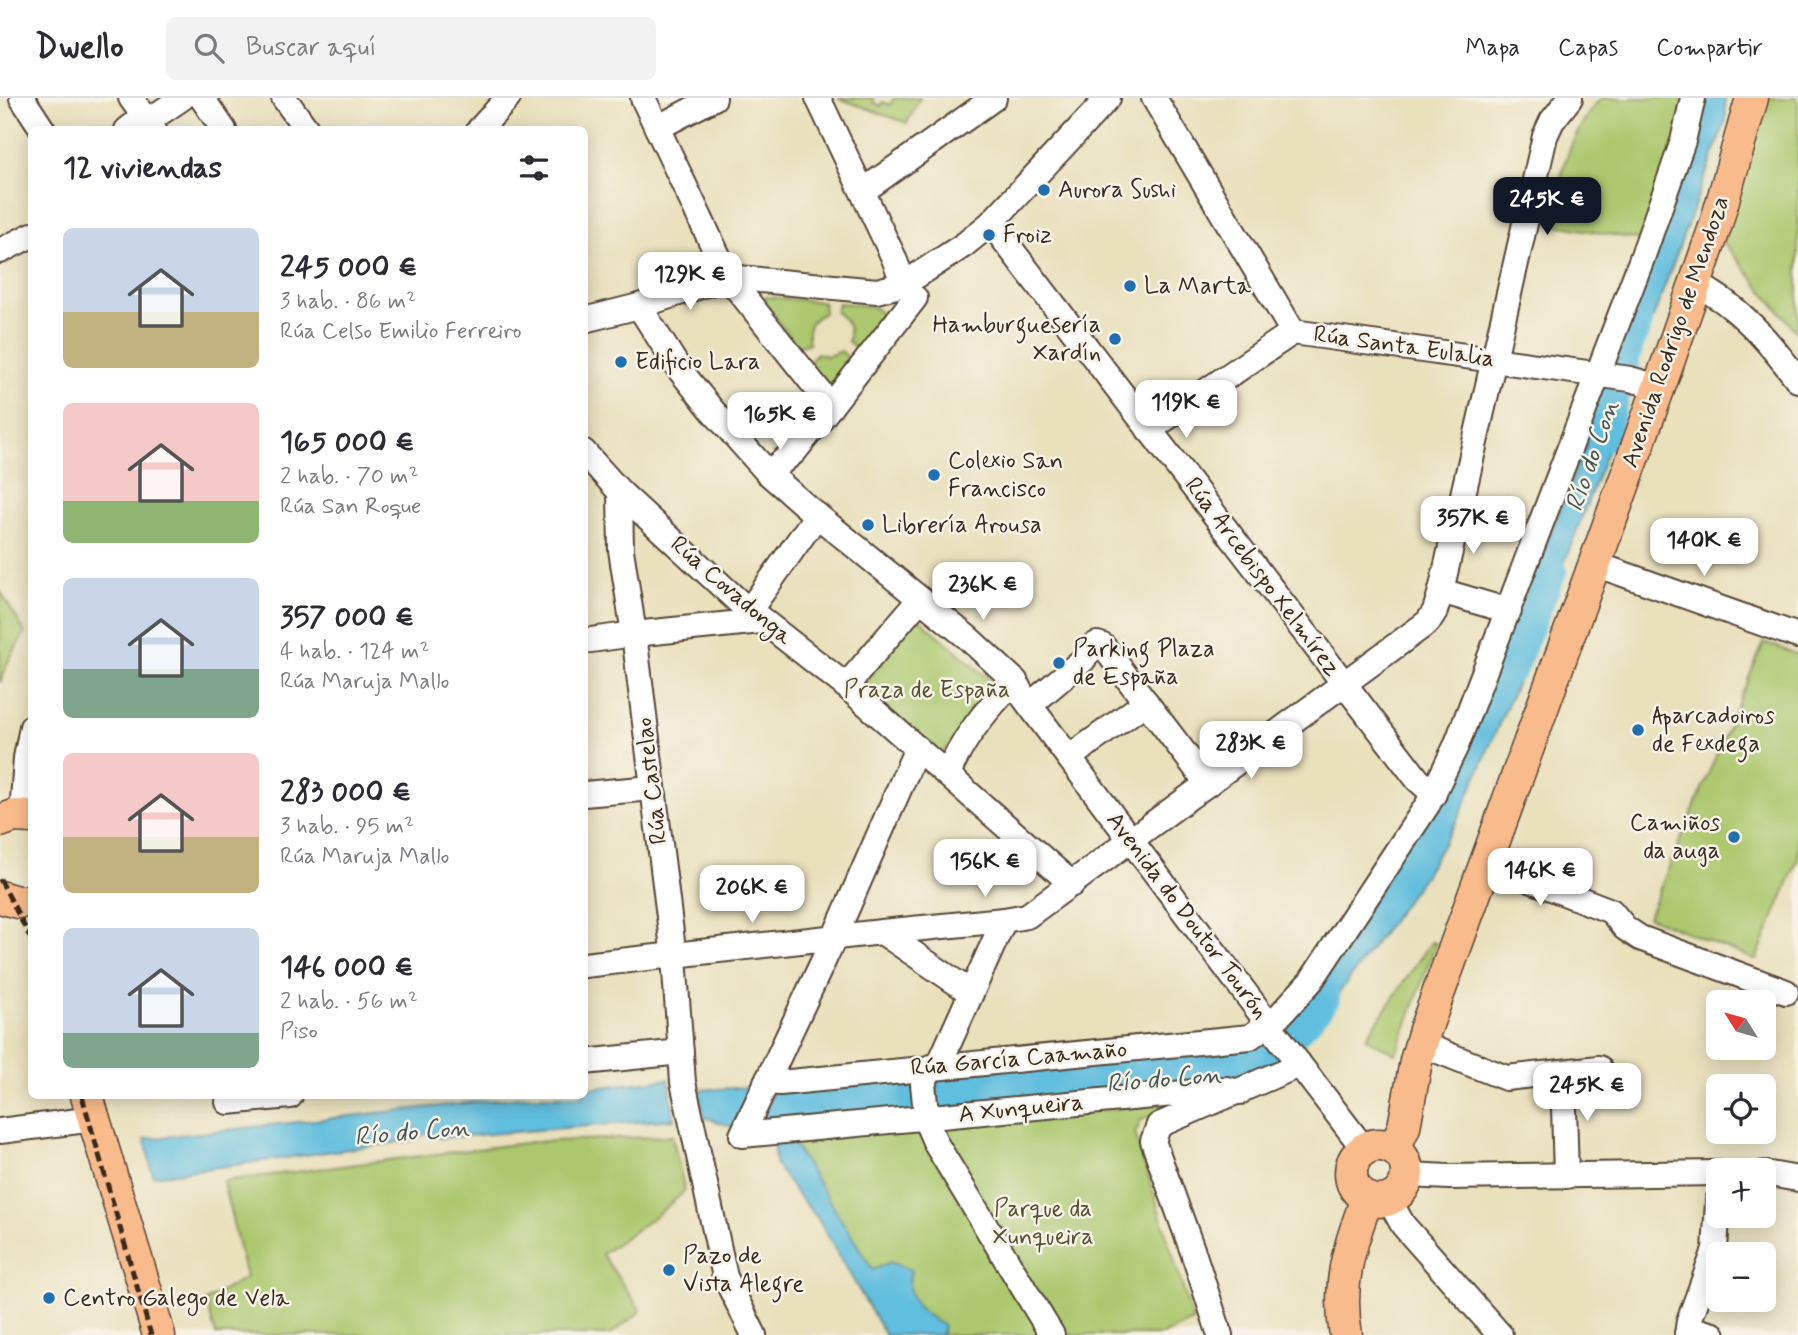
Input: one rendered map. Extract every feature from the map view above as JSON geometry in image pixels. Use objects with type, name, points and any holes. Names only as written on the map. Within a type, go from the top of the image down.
[{"type":"main road","name":"Avenida Rodrigo de Mendoza","points":[[1389,1157],[1404,1127],[1421,1044],[1595,564],[1644,383],[1695,284],[1716,224],[1752,98]]},
{"type":"main road","points":[[96,1103],[159,1335]]},
{"type":"main road","points":[[96,1103],[177,1335]]},
{"type":"main road","points":[[1346,1335],[1342,1290],[1346,1259],[1378,1199],[1402,1190],[1389,1157],[1357,1154],[1351,1170],[1354,1187],[1378,1199]]},
{"type":"street","points":[[141,119],[182,98]]},
{"type":"street","points":[[202,98],[221,126]]},
{"type":"street","points":[[284,98],[304,126]]},
{"type":"street","points":[[484,126],[508,98]]},
{"type":"street","points":[[643,98],[728,277],[831,406]]},
{"type":"street","points":[[657,128],[714,98]]},
{"type":"street","points":[[818,98],[910,291]]},
{"type":"street","points":[[863,191],[994,98]]},
{"type":"street","points":[[768,473],[794,452],[831,406],[910,291],[990,223],[1108,98]]},
{"type":"street","name":"Rúa Santa Eulalia","points":[[1154,98],[1293,332],[1644,383]]},
{"type":"street","points":[[588,965],[1004,920],[1034,913],[1428,622],[1435,611],[1441,590],[1496,360],[1545,136],[1552,121],[1570,98]]},
{"type":"street","points":[[1269,1026],[1311,981],[1434,794],[1456,747],[1599,375],[1678,157],[1693,98]]},
{"type":"street","points":[[30,101],[41,126]]},
{"type":"street","name":"Rúa Arcebispo Xelmírez","points":[[990,223],[1418,780],[1434,794]]},
{"type":"street","points":[[0,251],[28,237]]},
{"type":"street","points":[[588,319],[639,306],[728,277],[877,291],[910,291]]},
{"type":"street","points":[[1695,284],[1721,297],[1739,312],[1798,380]]},
{"type":"street","points":[[639,306],[679,369],[768,473],[1015,681],[977,725],[955,757],[948,774]]},
{"type":"street","points":[[1149,430],[1293,332]]},
{"type":"street","name":"Rúa Covadonga","points":[[588,456],[620,492],[755,616],[846,686]]},
{"type":"street","name":"Rúa Castelao","points":[[620,492],[621,550],[674,957],[683,1082],[725,1276],[754,1335]]},
{"type":"street","points":[[588,640],[755,616],[817,515]]},
{"type":"street","points":[[1595,564],[1798,636]]},
{"type":"street","points":[[1441,590],[1508,611]]},
{"type":"street","points":[[919,599],[846,686],[1072,884]]},
{"type":"street","points":[[1030,705],[1083,660],[1097,643],[1103,646],[1208,784]]},
{"type":"street","name":"Avenida do Doutor Tourón","points":[[1015,681],[1030,705],[1269,1026],[1297,1061],[1389,1157]]},
{"type":"street","points":[[1077,752],[1146,702]]},
{"type":"street","points":[[18,818],[28,748]]},
{"type":"street","points":[[766,1082],[834,938],[917,748]]},
{"type":"street","points":[[588,794],[653,789]]},
{"type":"street","points":[[1486,863],[1611,911],[1625,928],[1640,938],[1786,992]]},
{"type":"street","name":"A Xunqueira","points":[[1004,920],[935,1067],[923,1084],[927,1119],[936,1144],[1052,1335]]},
{"type":"street","points":[[882,932],[970,992]]},
{"type":"street","name":"Rúa García Caamaño","points":[[766,1082],[780,1083],[1250,1037],[1269,1026]]},
{"type":"street","points":[[1421,1044],[1506,1078],[1599,1068]]},
{"type":"street","points":[[588,1062],[681,1052]]},
{"type":"street","points":[[1217,1334],[1193,1252],[1153,1140],[1159,1125],[1240,1092],[1297,1061]]},
{"type":"street","points":[[1563,1072],[1566,1176]]},
{"type":"street","name":"A Xunqueira","points":[[766,1082],[742,1135],[1226,1088],[1240,1092]]},
{"type":"street","points":[[228,1102],[259,1099]]},
{"type":"street","points":[[0,1131],[96,1103]]},
{"type":"street","points":[[1389,1157],[1435,1177],[1706,1173]]},
{"type":"street","points":[[1776,1175],[1798,1178]]},
{"type":"street","points":[[1378,1199],[1500,1335]]},
{"type":"street","points":[[1713,1335],[1699,1331],[1687,1334],[1689,1321],[1715,1250],[1716,1228]]},
{"type":"green space","points":[[838,98],[874,98],[873,102],[881,106],[883,102],[890,105],[894,98],[920,98],[907,123]]},
{"type":"green space","points":[[1601,98],[1693,98],[1642,240],[1549,224],[1573,142],[1589,112]]},
{"type":"green space","points":[[1763,98],[1798,98],[1798,334],[1723,242]]},
{"type":"green space","points":[[767,297],[823,302],[824,313],[810,325],[809,343],[798,347],[761,299]]},
{"type":"green space","points":[[839,303],[868,306],[880,313],[876,327],[858,350],[848,342],[847,324],[835,311]]},
{"type":"green space","points":[[841,351],[850,359],[828,387],[808,362],[817,353],[828,356]]},
{"type":"green space","points":[[0,591],[25,632],[0,683]]},
{"type":"green space","name":"Praza de España","points":[[909,610],[1004,692],[937,758],[858,696]]},
{"type":"green space","points":[[1764,642],[1798,655],[1798,859],[1756,960],[1648,917]]},
{"type":"green space","points":[[1431,942],[1436,943],[1396,1054],[1366,1038]]},
{"type":"green space","name":"Parque da Xunqueira","points":[[1187,1102],[1141,1120],[1135,1133],[1193,1321],[1162,1335],[912,1335],[789,1137]]},
{"type":"green space","points":[[672,1136],[685,1191],[602,1254],[641,1311],[610,1335],[216,1335],[206,1301],[246,1277],[223,1181],[532,1142]]},
{"type":"water","points":[[1705,98],[1725,98],[1726,120],[1647,334],[1631,364],[1612,361],[1698,133]]},
{"type":"water","points":[[1602,395],[1623,400],[1616,428],[1544,615],[1522,605],[1587,442]]},
{"type":"water","points":[[1515,623],[1539,631],[1460,815],[1424,876],[1304,1041],[1287,1019],[1353,938]]},
{"type":"water","points":[[1255,1042],[1275,1066],[1253,1078],[938,1114],[936,1075]]},
{"type":"water","points":[[917,1077],[920,1114],[757,1129],[774,1089]]},
{"type":"water","points":[[669,1079],[674,1119],[440,1138],[426,1133],[414,1140],[153,1176],[145,1139],[501,1099],[588,1099],[588,1089]]},
{"type":"water","points":[[751,1087],[733,1127],[704,1117],[699,1090]]},
{"type":"water","points":[[789,1137],[873,1270],[890,1262],[911,1270],[909,1280],[912,1297],[921,1310],[944,1326],[941,1335],[885,1335],[817,1217],[775,1164],[774,1148],[778,1139]]},
{"type":"waterway","name":"Río do Con","points":[[1602,437],[1628,344],[1637,322]]},
{"type":"waterway","name":"Río do Con","points":[[1511,668],[1551,570]]},
{"type":"waterway","name":"Río do Con","points":[[1230,1075],[1282,1042],[1324,998]]},
{"type":"railway","points":[[0,879],[28,933]]},
{"type":"railway","points":[[83,1099],[151,1335]]},
{"type":"place","name":"Aurora Sushi","points":[[1044,190]]},
{"type":"place","name":"Froiz","points":[[989,235]]},
{"type":"place","name":"La Marta","points":[[1130,286]]},
{"type":"place","name":"Hamburguesería Xardín","points":[[1115,339]]},
{"type":"place","name":"Edificio Lara","points":[[621,362]]},
{"type":"place","name":"Colexio San Francisco","points":[[934,475]]},
{"type":"place","name":"Librería Arousa","points":[[868,525]]},
{"type":"place","name":"Parking Plaza de España","points":[[1059,663]]},
{"type":"place","name":"Aparcadoiros de Fexdega","points":[[1638,730]]},
{"type":"place","name":"Camiños da auga","points":[[1734,837]]},
{"type":"place","name":"Pazo de Vista Alegre","points":[[669,1270]]},
{"type":"place","name":"Centro Galego de Vela","points":[[49,1298]]}]
